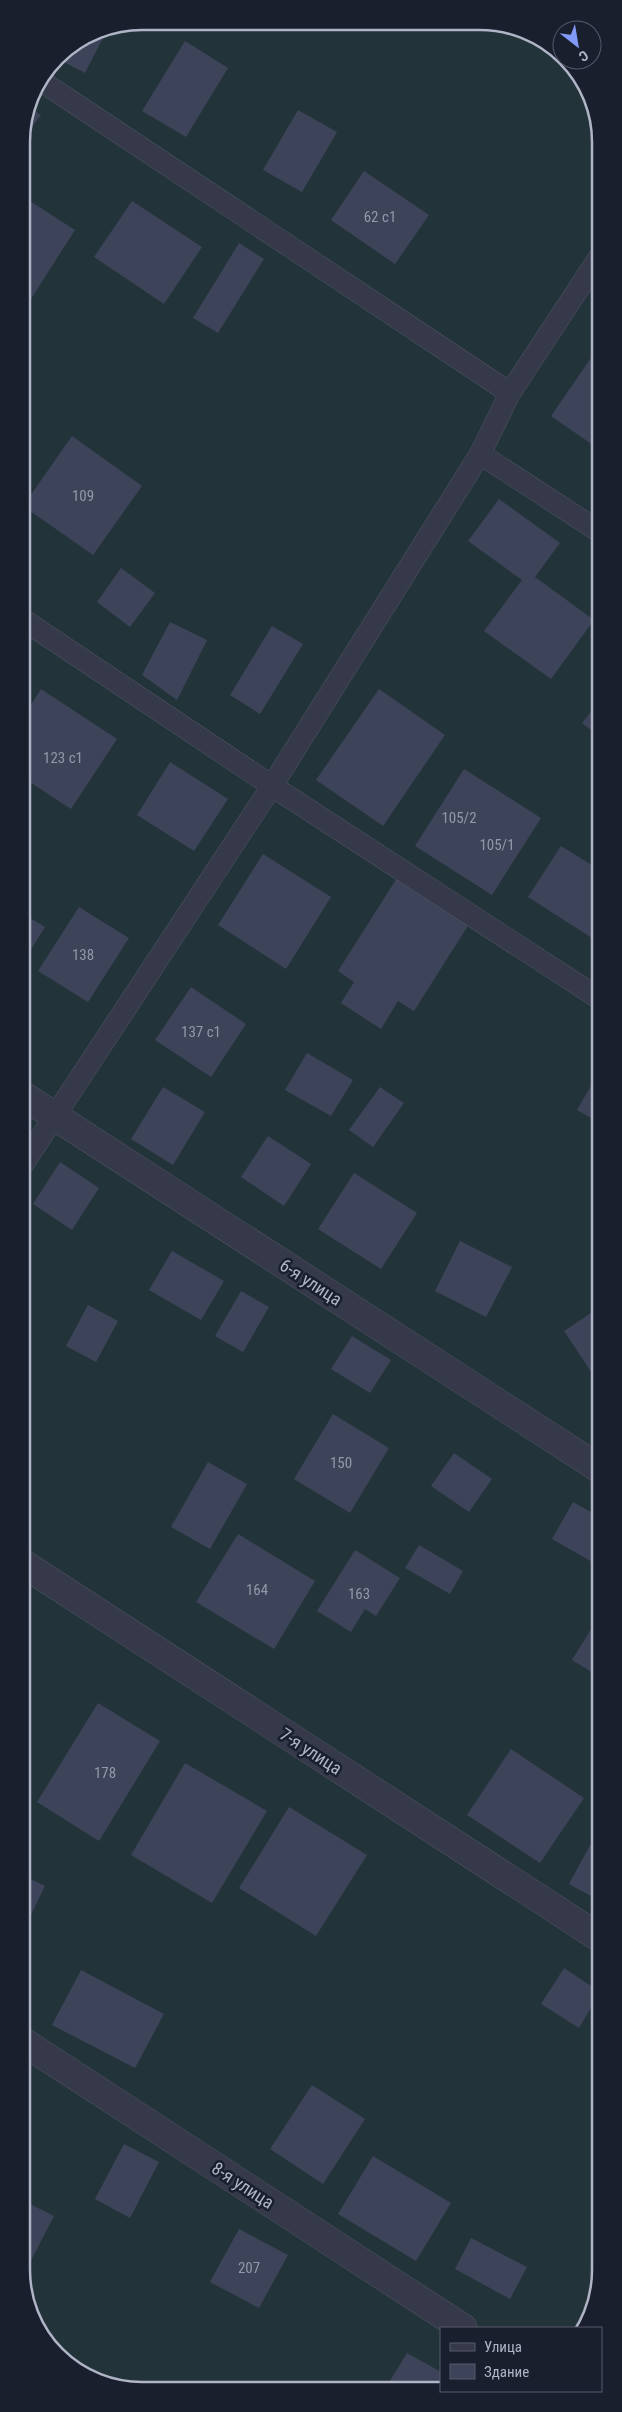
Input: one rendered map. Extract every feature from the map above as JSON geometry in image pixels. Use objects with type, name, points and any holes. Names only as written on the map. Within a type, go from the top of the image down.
[{"type":"street","name":"6-я улица","points":[[30,1100],[592,1464]]},
{"type":"street","name":"7-я улица","points":[[30,1568],[592,1933]]},
{"type":"street","name":"8-я улица","points":[[30,2046],[461,2327]]},
{"type":"lane","points":[[46,85],[510,393]]},
{"type":"lane","points":[[30,1154],[272,786],[480,454],[510,393],[592,268]]},
{"type":"lane","points":[[480,454],[592,527]]},
{"type":"lane","points":[[30,624],[272,786],[592,994]]},
{"type":"shaded area","points":[[135,30],[480,30],[502,32],[536,45],[552,56],[552,70],[566,70],[580,93],[590,120],[592,142],[592,2277],[586,2306],[576,2327],[440,2327],[440,2382],[142,2382],[120,2380],[86,2367],[63,2349],[49,2332],[36,2306],[32,2292],[30,2270],[30,135],[32,120],[39,99],[58,68],[86,45],[106,36]]},
{"type":"building","points":[[103,37],[85,73],[64,62],[86,45]]},
{"type":"building","points":[[185,41],[228,68],[186,137],[142,111]]},
{"type":"building","points":[[298,110],[337,132],[302,192],[263,170]]},
{"type":"building","points":[[35,111],[41,115],[31,128]]},
{"type":"building","points":[[364,171],[429,215],[395,264],[331,220]]},
{"type":"building","points":[[30,201],[75,230],[30,300]]},
{"type":"building","points":[[132,201],[202,247],[164,304],[94,257]]},
{"type":"building","points":[[239,243],[264,259],[218,333],[193,318]]},
{"type":"building","points":[[592,357],[592,444],[551,416]]},
{"type":"building","points":[[72,436],[142,486],[93,555],[30,511],[30,496]]},
{"type":"building","points":[[499,499],[560,543],[535,577],[592,619],[592,623],[551,679],[484,631],[522,580],[468,541]]},
{"type":"building","points":[[121,568],[155,593],[130,627],[97,602]]},
{"type":"building","points":[[170,622],[207,640],[177,700],[142,675]]},
{"type":"building","points":[[272,626],[303,644],[260,714],[230,695]]},
{"type":"building","points":[[41,689],[117,739],[71,809],[30,782],[30,706]]},
{"type":"building","points":[[379,689],[445,735],[383,826],[316,780]]},
{"type":"building","points":[[592,710],[592,731],[582,723]]},
{"type":"building","points":[[170,762],[228,799],[194,851],[137,815]]},
{"type":"building","points":[[464,769],[541,818],[492,895],[415,846]]},
{"type":"building","points":[[561,846],[592,865],[592,938],[528,897]]},
{"type":"building","points":[[263,854],[331,897],[286,969],[218,925]]},
{"type":"building","points":[[397,878],[469,924],[414,1011],[398,1001],[381,1029],[341,1003],[354,982],[338,971]]},
{"type":"building","points":[[79,907],[129,938],[88,1002],[38,971]]},
{"type":"building","points":[[30,918],[45,927],[30,951]]},
{"type":"building","points":[[191,987],[246,1024],[211,1077],[155,1040]]},
{"type":"building","points":[[307,1053],[353,1080],[331,1116],[285,1090]]},
{"type":"building","points":[[592,1084],[592,1118],[577,1110]]},
{"type":"building","points":[[163,1087],[205,1112],[173,1165],[131,1139]]},
{"type":"building","points":[[380,1087],[404,1103],[373,1147],[349,1130]]},
{"type":"building","points":[[268,1136],[311,1164],[284,1206],[241,1177]]},
{"type":"building","points":[[60,1162],[99,1188],[72,1230],[33,1204]]},
{"type":"building","points":[[354,1173],[417,1213],[381,1269],[318,1229]]},
{"type":"building","points":[[460,1241],[512,1267],[486,1317],[435,1291]]},
{"type":"building","points":[[172,1251],[224,1281],[201,1320],[149,1290]]},
{"type":"building","points":[[241,1291],[269,1307],[243,1352],[215,1336]]},
{"type":"building","points":[[88,1305],[118,1321],[96,1362],[66,1346]]},
{"type":"building","points":[[592,1312],[592,1373],[564,1331]]},
{"type":"building","points":[[352,1336],[391,1360],[370,1393],[331,1369]]},
{"type":"building","points":[[333,1414],[389,1448],[350,1513],[294,1479]]},
{"type":"building","points":[[454,1453],[492,1479],[469,1512],[431,1486]]},
{"type":"building","points":[[208,1462],[247,1484],[210,1549],[171,1527]]},
{"type":"building","points":[[573,1502],[592,1513],[592,1562],[552,1539]]},
{"type":"building","points":[[238,1534],[315,1581],[274,1649],[196,1602]]},
{"type":"building","points":[[419,1545],[463,1571],[450,1594],[405,1568]]},
{"type":"building","points":[[355,1550],[400,1578],[376,1616],[365,1609],[351,1632],[317,1611]]},
{"type":"building","points":[[592,1628],[592,1672],[572,1660]]},
{"type":"building","points":[[98,1703],[160,1741],[99,1841],[37,1802]]},
{"type":"building","points":[[511,1749],[584,1798],[540,1863],[467,1815]]},
{"type":"building","points":[[185,1763],[267,1811],[212,1903],[131,1855]]},
{"type":"building","points":[[289,1807],[367,1855],[316,1936],[239,1888]]},
{"type":"building","points":[[592,1842],[592,1897],[569,1884]]},
{"type":"building","points":[[30,1879],[45,1886],[30,1917]]},
{"type":"building","points":[[564,1968],[592,1987],[592,2006],[579,2028],[541,2004]]},
{"type":"building","points":[[81,1970],[164,2014],[135,2068],[52,2025]]},
{"type":"building","points":[[312,2085],[365,2119],[323,2184],[270,2149]]},
{"type":"building","points":[[124,2144],[159,2162],[130,2218],[95,2199]]},
{"type":"building","points":[[373,2156],[451,2203],[416,2261],[338,2214]]},
{"type":"building","points":[[30,2204],[54,2216],[30,2262]]},
{"type":"building","points":[[239,2229],[288,2255],[259,2308],[210,2282]]},
{"type":"building","points":[[471,2238],[527,2267],[510,2299],[455,2269]]},
{"type":"building","points":[[407,2353],[440,2371],[440,2382],[389,2382]]}]
